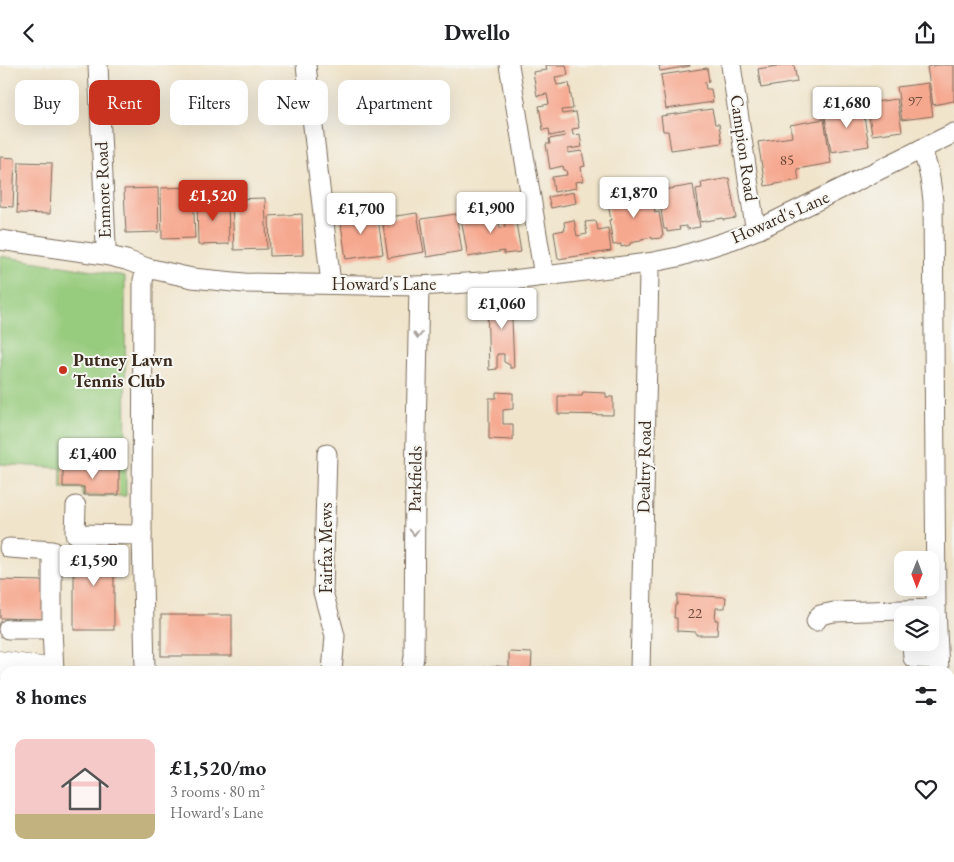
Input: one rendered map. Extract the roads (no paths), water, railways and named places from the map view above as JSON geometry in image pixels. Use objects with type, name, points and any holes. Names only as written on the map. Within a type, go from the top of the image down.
[{"type":"street","name":"Enmore Road","points":[[98,65],[105,255]]},
{"type":"street","points":[[306,65],[330,284]]},
{"type":"street","points":[[509,65],[544,276]]},
{"type":"street","name":"Campion Road","points":[[731,65],[754,220],[759,229]]},
{"type":"street","name":"Howard's Lane","points":[[0,240],[105,255],[147,268],[192,278],[244,283],[419,286],[513,280],[648,263],[678,257],[734,239],[759,229],[954,133]]},
{"type":"street","points":[[921,149],[928,168],[933,201],[936,606]]},
{"type":"street","name":"Dealtry Road","points":[[640,666],[648,263]]},
{"type":"street","points":[[145,666],[142,535],[142,280],[147,268]]},
{"type":"street","name":"Parkfields","points":[[413,666],[414,483],[419,286]]},
{"type":"street","name":"Fairfax Mews","points":[[327,454],[323,592],[335,636],[332,666]]},
{"type":"street","points":[[76,506],[75,534],[142,535]]},
{"type":"street","points":[[8,548],[52,551],[54,666]]},
{"type":"street","points":[[816,621],[820,615],[834,612],[894,612]]},
{"type":"street","points":[[8,629],[52,629]]},
{"type":"street","points":[[912,651],[912,658],[938,665],[938,651]]},
{"type":"place","name":"Putney Lawn Tennis Club","points":[[63,370]]}]
